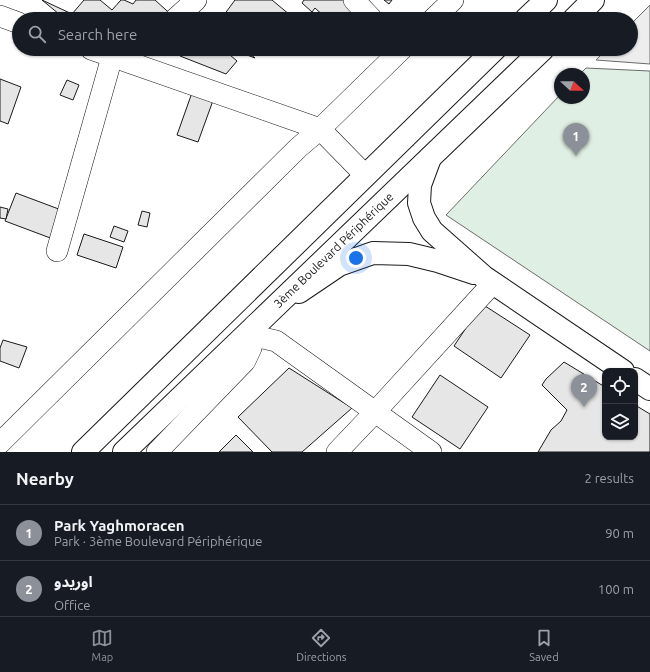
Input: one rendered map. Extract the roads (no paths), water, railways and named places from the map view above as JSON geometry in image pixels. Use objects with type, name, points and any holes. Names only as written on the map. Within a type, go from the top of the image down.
[{"type":"main road","points":[[533,12],[546,0]]},
{"type":"main road","points":[[581,12],[593,0]]},
{"type":"main road","points":[[83,452],[488,56]]},
{"type":"main road","name":"3ème Boulevard Périphérique","points":[[124,452],[255,331],[536,56]]},
{"type":"main road","points":[[430,158],[420,185],[419,203],[424,218],[432,231],[488,280],[619,368]]},
{"type":"main road","points":[[255,331],[308,286],[339,265],[373,253],[409,254],[438,261],[488,280]]},
{"type":"main road","points":[[638,381],[650,389]]},
{"type":"street","points":[[0,4],[5,0]]},
{"type":"street","points":[[183,12],[196,0]]},
{"type":"street","points":[[354,0],[365,12]]},
{"type":"street","points":[[440,12],[453,0]]},
{"type":"street","points":[[0,16],[12,20]]},
{"type":"street","points":[[57,251],[128,56],[320,129],[365,175]]},
{"type":"street","points":[[0,443],[298,148],[320,129],[395,56]]},
{"type":"street","points":[[337,452],[375,412],[488,280]]},
{"type":"street","points":[[157,452],[245,361],[251,348],[255,331],[276,341],[431,452]]},
{"type":"place","name":"Park Yaghmoracen","points":[[576,156]]},
{"type":"place","name":"اوريدو","points":[[584,407]]}]
